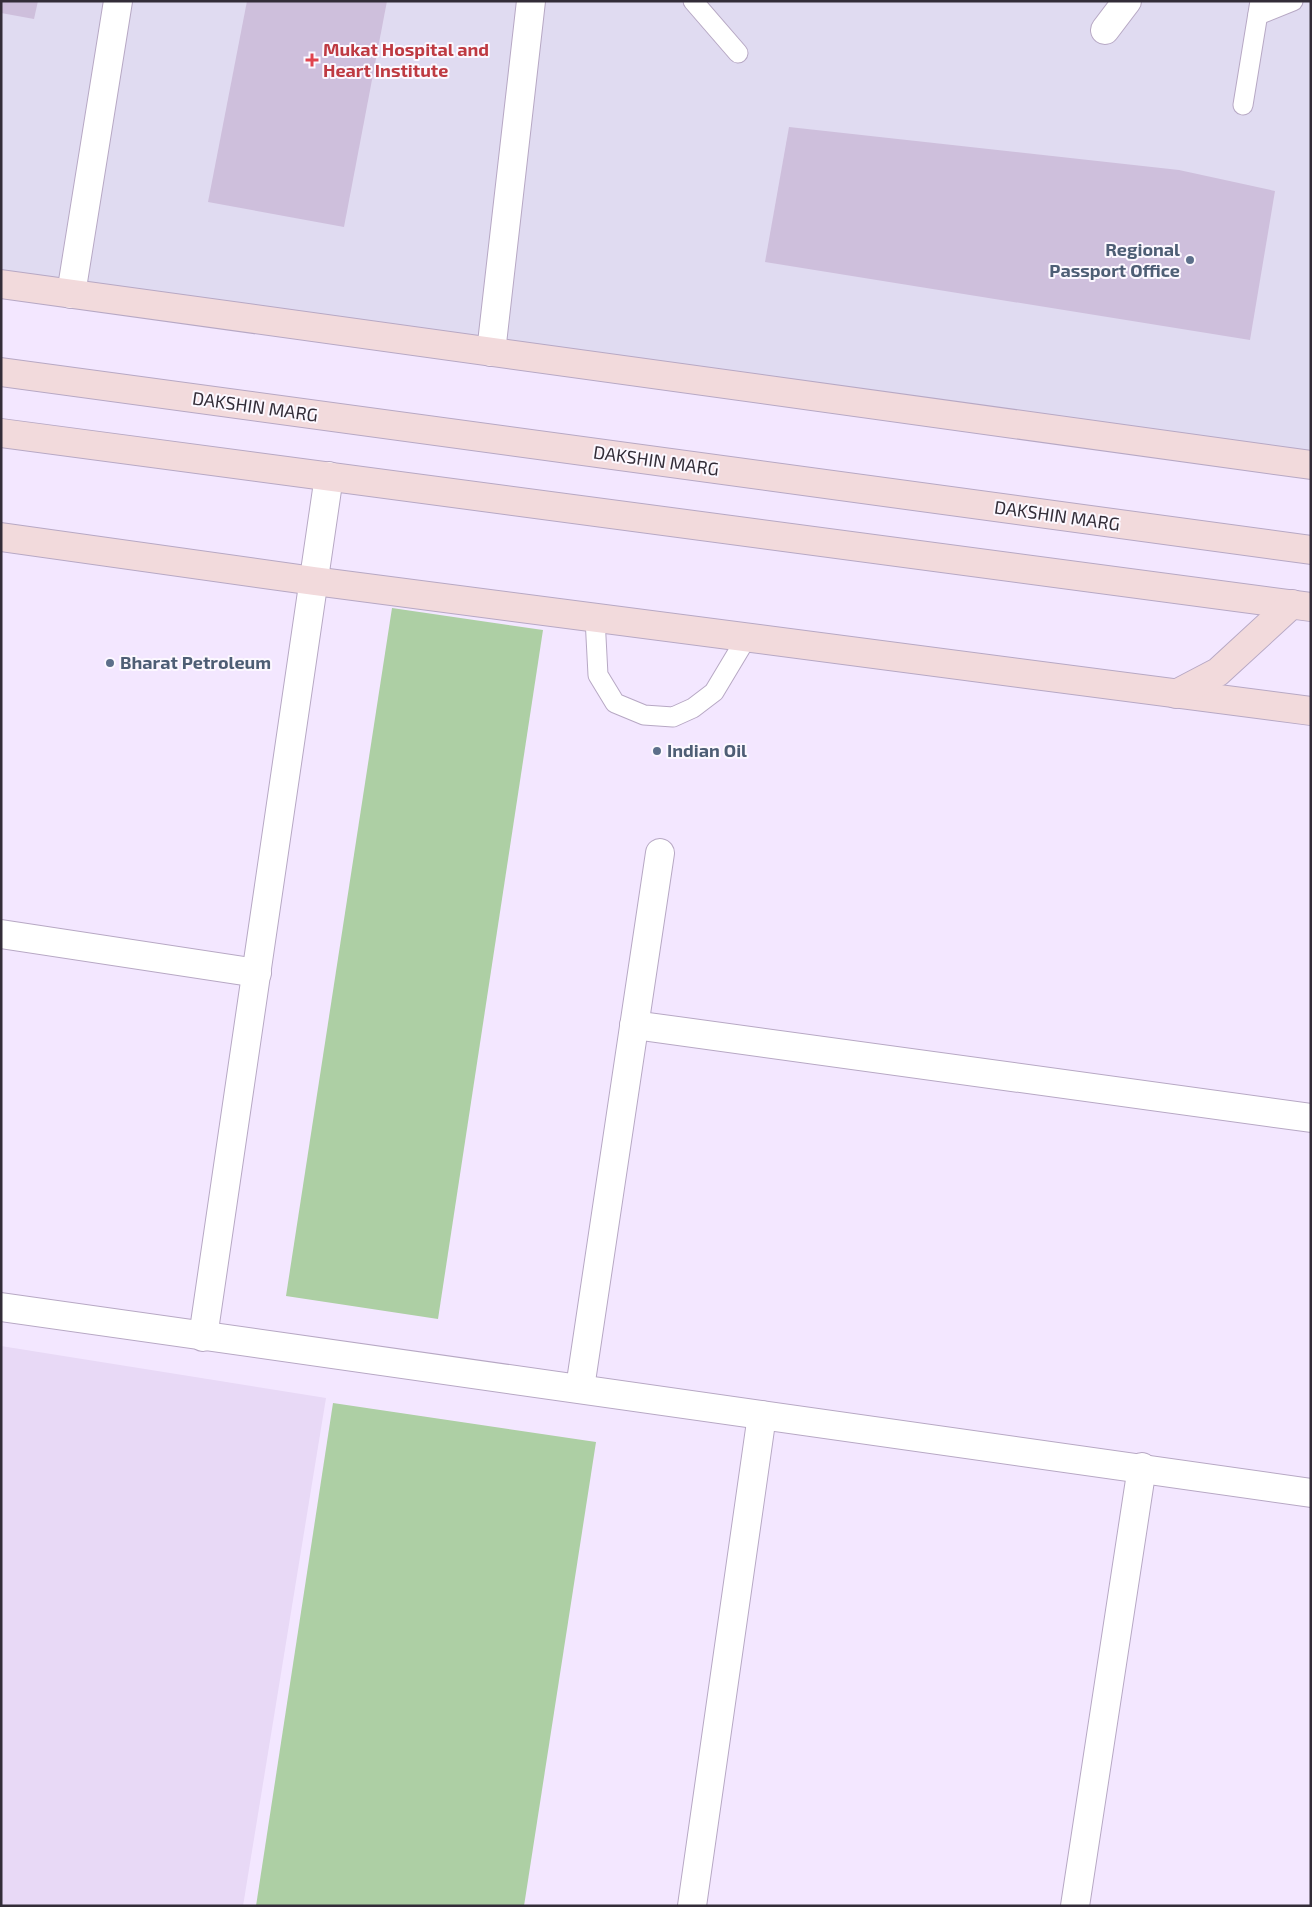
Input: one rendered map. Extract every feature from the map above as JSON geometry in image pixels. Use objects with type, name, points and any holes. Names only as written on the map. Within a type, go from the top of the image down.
[{"type":"main road","points":[[1,284],[1311,465]]},
{"type":"main road","name":"DAKSHIN MARG","points":[[1,372],[1311,550]]},
{"type":"main road","points":[[1,433],[1301,606]]},
{"type":"main road","points":[[1,537],[314,581],[1311,711]]},
{"type":"main road","points":[[1176,694],[1218,672],[1301,606]]},
{"type":"street","points":[[71,294],[118,1]]},
{"type":"street","points":[[491,352],[531,1]]},
{"type":"street","points":[[1105,30],[1127,1]]},
{"type":"street","points":[[203,1337],[329,476]]},
{"type":"street","points":[[580,1388],[660,853]]},
{"type":"street","points":[[1,934],[257,973]]},
{"type":"street","points":[[634,1025],[1311,1118]]},
{"type":"street","points":[[1,1307],[1311,1493]]},
{"type":"street","points":[[692,1906],[762,1415]]},
{"type":"street","points":[[1075,1906],[1142,1468]]},
{"type":"lane","points":[[693,1],[738,53]]},
{"type":"lane","points":[[1243,105],[1259,8],[1293,1]]},
{"type":"lane","points":[[595,618],[598,675],[614,703],[644,716],[673,717],[694,708],[714,692],[747,637]]},
{"type":"shaded area","points":[[1,1],[1311,1],[1311,472],[1,295]]},
{"type":"shaded area","points":[[1,1346],[326,1398],[243,1906],[1,1906]]},
{"type":"green space","points":[[392,608],[543,630],[438,1319],[286,1296]]},
{"type":"green space","points":[[333,1403],[596,1442],[524,1906],[256,1906]]},
{"type":"building","points":[[1,1],[38,1],[34,19],[1,13]]},
{"type":"building","points":[[247,1],[387,1],[344,227],[208,202]]},
{"type":"building","points":[[789,127],[1179,170],[1275,191],[1250,340],[765,262]]},
{"type":"place","name":"Mukat Hospital and Heart Institute","points":[[312,60]]},
{"type":"place","name":"Regional Passport Office","points":[[1190,260]]},
{"type":"place","name":"Bharat Petroleum","points":[[110,663]]},
{"type":"place","name":"Indian Oil","points":[[657,751]]}]
